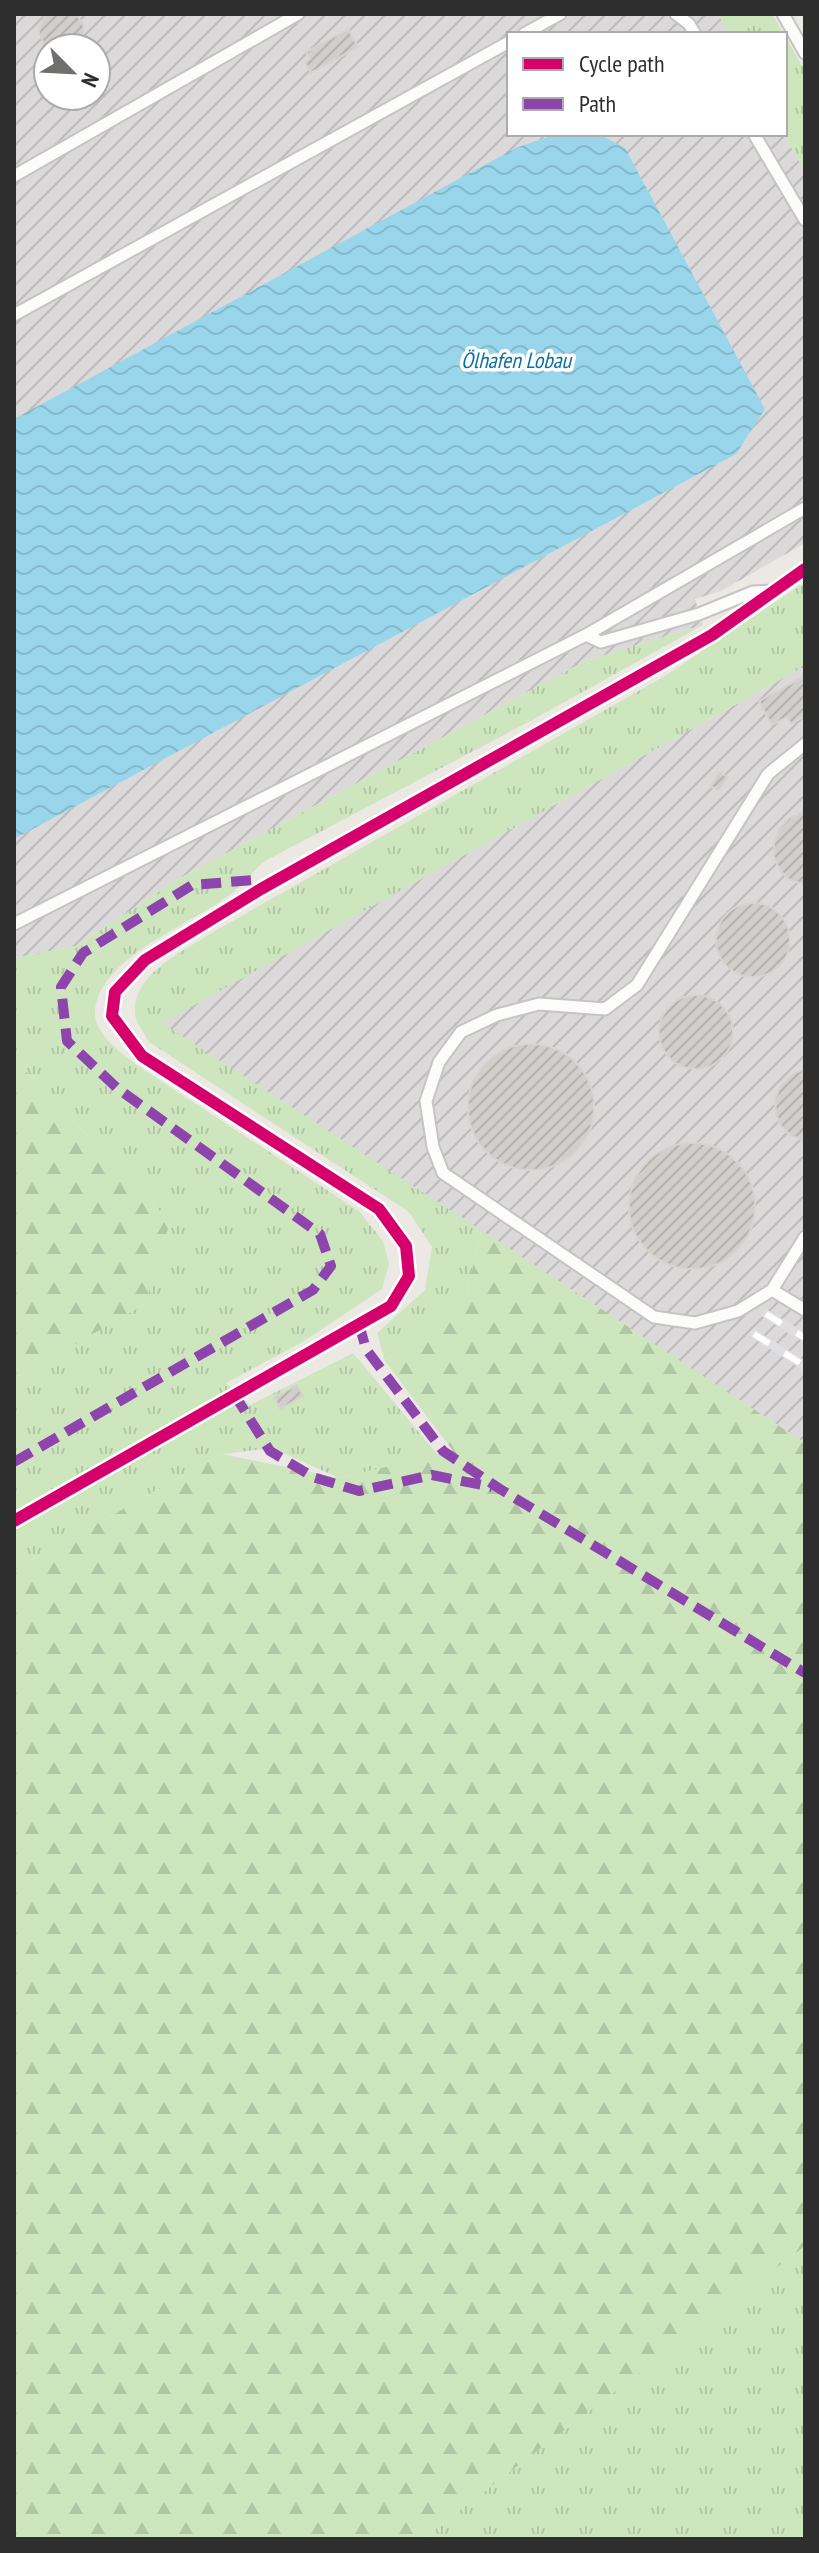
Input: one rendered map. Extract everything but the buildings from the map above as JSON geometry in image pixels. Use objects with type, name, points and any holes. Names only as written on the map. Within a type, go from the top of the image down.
[{"type":"lane","points":[[14,176],[298,14]]},
{"type":"lane","points":[[528,32],[560,14]]},
{"type":"lane","points":[[676,14],[694,32]]},
{"type":"lane","points":[[783,14],[805,53]]},
{"type":"lane","points":[[14,315],[507,43]]},
{"type":"lane","points":[[755,136],[805,220]]},
{"type":"lane","points":[[14,924],[586,635],[805,508]]},
{"type":"lane","points":[[14,1521],[391,1306],[409,1276],[406,1246],[379,1209],[142,1056],[112,1016],[115,992],[145,960],[248,897],[712,635],[805,569]]},
{"type":"lane","points":[[586,635],[601,642],[699,614],[753,592],[776,591]]},
{"type":"lane","points":[[805,744],[768,774],[637,985],[605,1009],[539,1004],[497,1015],[461,1032],[439,1062],[426,1101],[433,1147],[443,1173],[654,1317],[695,1323],[738,1311],[772,1290],[805,1237]]},
{"type":"lane","points":[[772,1290],[805,1310]]},
{"type":"shaded area","points":[[14,14],[718,14],[728,32],[507,32],[507,136],[785,136],[805,172],[805,543],[721,591],[695,599],[703,625],[585,661],[180,878],[76,946],[14,958]]},
{"type":"shaded area","points":[[805,666],[805,1443],[161,1023]]},
{"type":"green space","points":[[718,14],[772,14],[783,32],[728,32]]},
{"type":"green space","points":[[787,40],[805,71],[805,172],[785,136]]},
{"type":"green space","points":[[805,582],[805,666],[162,1023],[481,1230],[465,1301],[385,1361],[377,1333],[425,1290],[432,1247],[409,1212],[149,1042],[135,1014],[136,999],[142,987],[175,955],[665,676]]},
{"type":"green space","points":[[703,625],[534,719],[263,862],[232,893],[131,957],[101,990],[95,1010],[96,1019],[104,1035],[117,1049],[138,1066],[359,1211],[383,1241],[389,1264],[382,1289],[304,1341],[226,1383],[250,1405],[353,1353],[438,1455],[339,1478],[272,1448],[222,1454],[14,1570],[14,1379],[144,1304],[170,1222],[14,1059],[14,958],[76,946],[180,878],[585,661]]},
{"type":"green space","points":[[14,1059],[170,1222],[145,1304],[14,1379]]},
{"type":"green space","points":[[481,1230],[805,1443],[805,2246],[422,2539],[14,2539],[14,1570],[222,1454],[339,1478],[453,1451],[385,1361],[465,1301]]},
{"type":"green space","points":[[805,2246],[805,2539],[422,2539]]},
{"type":"water","name":"Ölhafen Lobau","points":[[551,136],[603,136],[625,148],[765,409],[736,454],[14,839],[14,419],[518,147]]},
{"type":"railway","points":[[766,1314],[805,1338]]},
{"type":"railway","points":[[754,1334],[805,1366]]},
{"type":"marked path","points":[[14,1462],[313,1290],[331,1266],[320,1234],[117,1088],[67,1041],[61,987],[83,953],[192,885],[254,880],[261,889]]},
{"type":"marked path","points":[[359,1324],[366,1349],[443,1451],[500,1489],[805,1673]]},
{"type":"marked path","points":[[234,1394],[270,1451],[313,1477],[359,1491],[432,1475],[492,1487]]},
{"type":"cycle path","points":[[14,1521],[391,1306],[409,1276],[406,1246],[379,1209],[142,1056],[112,1016],[115,992],[145,960],[261,889],[712,635],[805,569]]}]
